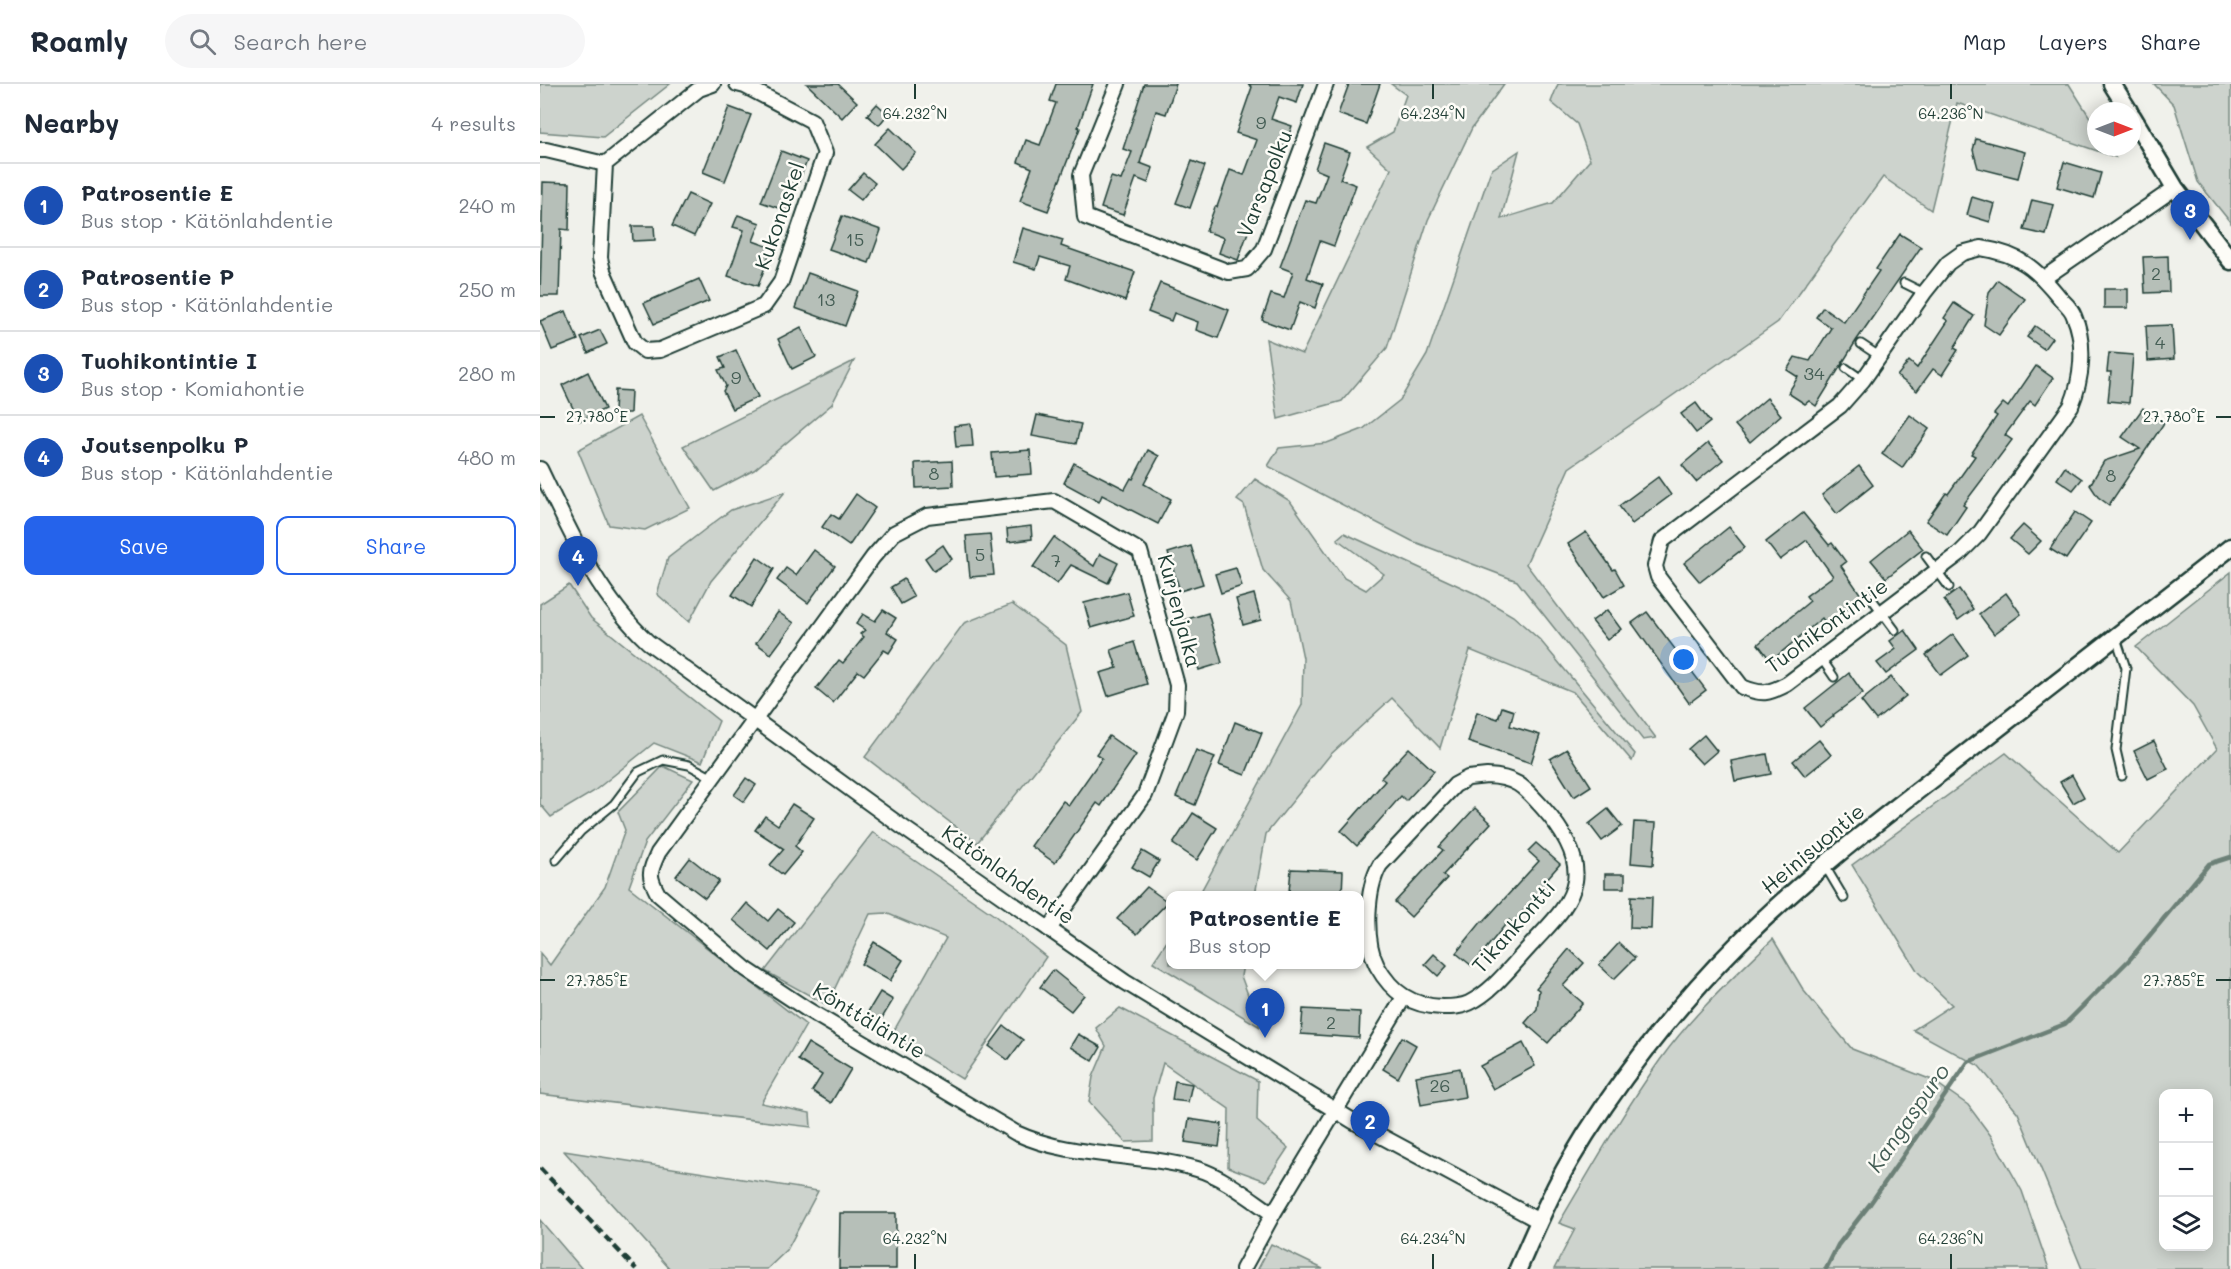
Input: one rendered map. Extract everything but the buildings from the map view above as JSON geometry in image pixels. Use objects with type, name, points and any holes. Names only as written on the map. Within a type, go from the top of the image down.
[{"type":"street","points":[[540,150],[604,164],[699,89],[714,84]]},
{"type":"street","name":"Kukonaskel","points":[[604,164],[600,258],[603,271],[635,343],[645,351],[660,350],[764,306],[781,282],[825,153],[812,121],[745,86],[736,84]]},
{"type":"street","name":"Varsapolku","points":[[1118,84],[1081,175],[1085,217],[1229,272],[1247,269],[1264,249],[1326,84]]},
{"type":"street","points":[[2112,84],[2123,102]]},
{"type":"street","points":[[2141,132],[2175,188],[2231,261]]},
{"type":"street","points":[[2044,278],[2175,188]]},
{"type":"street","name":"Tuohikontintie","points":[[1981,248],[2006,252],[2025,263],[2044,278],[2074,315],[2081,349],[2078,390],[2071,406],[1979,534],[1938,571],[1787,684],[1772,692],[1756,693],[1742,687],[1658,577],[1656,559],[1662,541],[1840,406],[1863,380],[1924,293],[1948,263],[1962,253],[1981,248]]},
{"type":"street","name":"Kätönlahdentie","points":[[542,476],[600,586],[648,642],[755,721],[1125,982],[1353,1122],[1539,1221]]},
{"type":"street","name":"Kurjenjalka","points":[[755,721],[873,556],[894,533],[927,516],[1054,501],[1140,550],[1177,685],[1176,711],[1145,795],[1049,929]]},
{"type":"street","name":"Heinisuontie","points":[[1518,1269],[1569,1162],[1601,1112],[1685,1002],[1737,945],[1825,866],[2231,547]]},
{"type":"street","name":"Könttäläntie","points":[[755,721],[658,853],[652,866],[650,879],[658,894],[746,969],[808,1010],[1026,1137],[1058,1147],[1171,1163],[1200,1170],[1273,1214]]},
{"type":"street","name":"Tikankontti","points":[[1499,776],[1521,784],[1559,828],[1572,854],[1576,874],[1572,894],[1567,904],[1491,987],[1469,1003],[1456,1007],[1428,1006],[1404,997],[1380,972],[1370,949],[1368,923],[1375,874],[1399,844],[1455,785],[1468,778],[1499,776]]},
{"type":"street","points":[[1243,1269],[1273,1214],[1404,997]]},
{"type":"lane","points":[[1904,283],[1924,293]]},
{"type":"lane","points":[[1861,344],[1879,356]]},
{"type":"lane","points":[[1846,368],[1863,380]]},
{"type":"lane","points":[[1926,556],[1949,587]]},
{"type":"lane","points":[[1869,595],[1895,630]]},
{"type":"lane","points":[[2115,637],[2127,668],[2116,750],[2122,776]]},
{"type":"lane","points":[[1821,658],[1834,676]]},
{"type":"lane","points":[[556,860],[581,831],[614,804],[638,772],[663,760],[689,765],[713,778]]},
{"type":"lane","points":[[1825,866],[1844,898]]},
{"type":"shaded area","points":[[540,84],[670,84],[603,137],[540,132]]},
{"type":"shaded area","points":[[1391,84],[1504,84],[1472,128],[1428,220],[1387,348],[1342,401],[1278,419],[1266,339],[1302,354],[1391,169],[1367,147],[1393,132],[1406,95]]},
{"type":"shaded area","points":[[1558,84],[2069,84],[2087,113],[2087,147],[1957,103],[1931,210],[1883,177],[1778,322],[1569,468],[1526,564],[1656,738],[1643,740],[1517,581],[1412,541],[1268,466],[1279,448],[1327,443],[1363,429],[1400,400],[1427,355],[1491,170],[1519,151],[1501,219],[1553,203],[1590,160],[1577,124],[1551,102]]},
{"type":"shaded area","points":[[2154,84],[2231,84],[2231,223],[2198,182],[2174,105]]},
{"type":"shaded area","points":[[854,361],[832,404],[754,470],[714,491],[683,446]]},
{"type":"shaded area","points":[[639,416],[690,508],[645,530],[609,525],[578,450]]},
{"type":"shaded area","points":[[1255,479],[1290,501],[1344,578],[1366,590],[1384,574],[1337,539],[1344,533],[1474,593],[1513,616],[1540,640],[1635,754],[1632,761],[1573,692],[1470,650],[1440,748],[1392,698],[1330,755],[1266,834],[1256,891],[1201,891],[1302,705],[1303,658],[1291,601],[1263,570],[1244,505],[1237,500]]},
{"type":"shaded area","points":[[785,492],[711,581],[689,622],[657,594],[668,558],[731,510]]},
{"type":"shaded area","points":[[2231,572],[2231,1269],[2082,1269],[2018,1113],[1979,1066],[1913,1030],[1952,1005],[1918,972],[1852,865],[2006,753],[2118,853],[2217,749],[2193,706],[2136,647]]},
{"type":"shaded area","points":[[569,585],[591,618],[719,721],[702,762],[654,743],[593,792],[551,817],[540,804],[540,604]]},
{"type":"shaded area","points":[[1012,604],[1066,645],[1082,712],[977,843],[865,757],[964,623]]},
{"type":"shaded area","points":[[663,766],[693,780],[645,842],[629,887],[806,1025],[761,1103],[810,1113],[811,1127],[540,1094],[540,953],[550,965],[605,887],[625,830],[618,812]]},
{"type":"shaded area","points":[[873,832],[994,915],[1046,957],[962,1079],[891,1036],[946,938],[886,913],[870,914],[827,1005],[765,971]]},
{"type":"shaded area","points":[[1773,939],[1804,991],[1852,1049],[1932,1080],[1968,1105],[1991,1136],[2022,1191],[2049,1269],[1554,1269],[1575,1229],[1559,1223],[1646,1080],[1672,1043]]},
{"type":"shaded area","points":[[1166,943],[1166,969],[1242,969],[1241,976],[1260,1027],[1153,962]]},
{"type":"shaded area","points":[[1120,1008],[1258,1081],[1257,1121],[1288,1148],[1266,1181],[1228,1167],[1229,1109],[1163,1063],[1153,1098],[1153,1141],[1125,1142],[1089,1102],[1093,1077],[1106,1046],[1096,1028]]},
{"type":"shaded area","points":[[564,1151],[818,1191],[787,1250],[767,1269],[670,1269]]},
{"type":"shaded area","points":[[540,1220],[582,1269],[540,1269]]},
{"type":"shaded area","points":[[1271,1244],[1323,1269],[1258,1269]]},
{"type":"waterway","name":"Kangaspuro","points":[[1826,1269],[1838,1245],[1870,1204],[1968,1062],[2065,1024],[2130,959],[2209,864],[2231,857]]},
{"type":"railway","points":[[540,1168],[636,1269]]},
{"type":"place","name":"Tuohikontintie I","points":[[2190,240]]},
{"type":"place","name":"Joutsenpolku P","points":[[578,586]]},
{"type":"place","name":"Patrosentie E","points":[[1265,1038]]},
{"type":"place","name":"Patrosentie P","points":[[1370,1151]]}]
